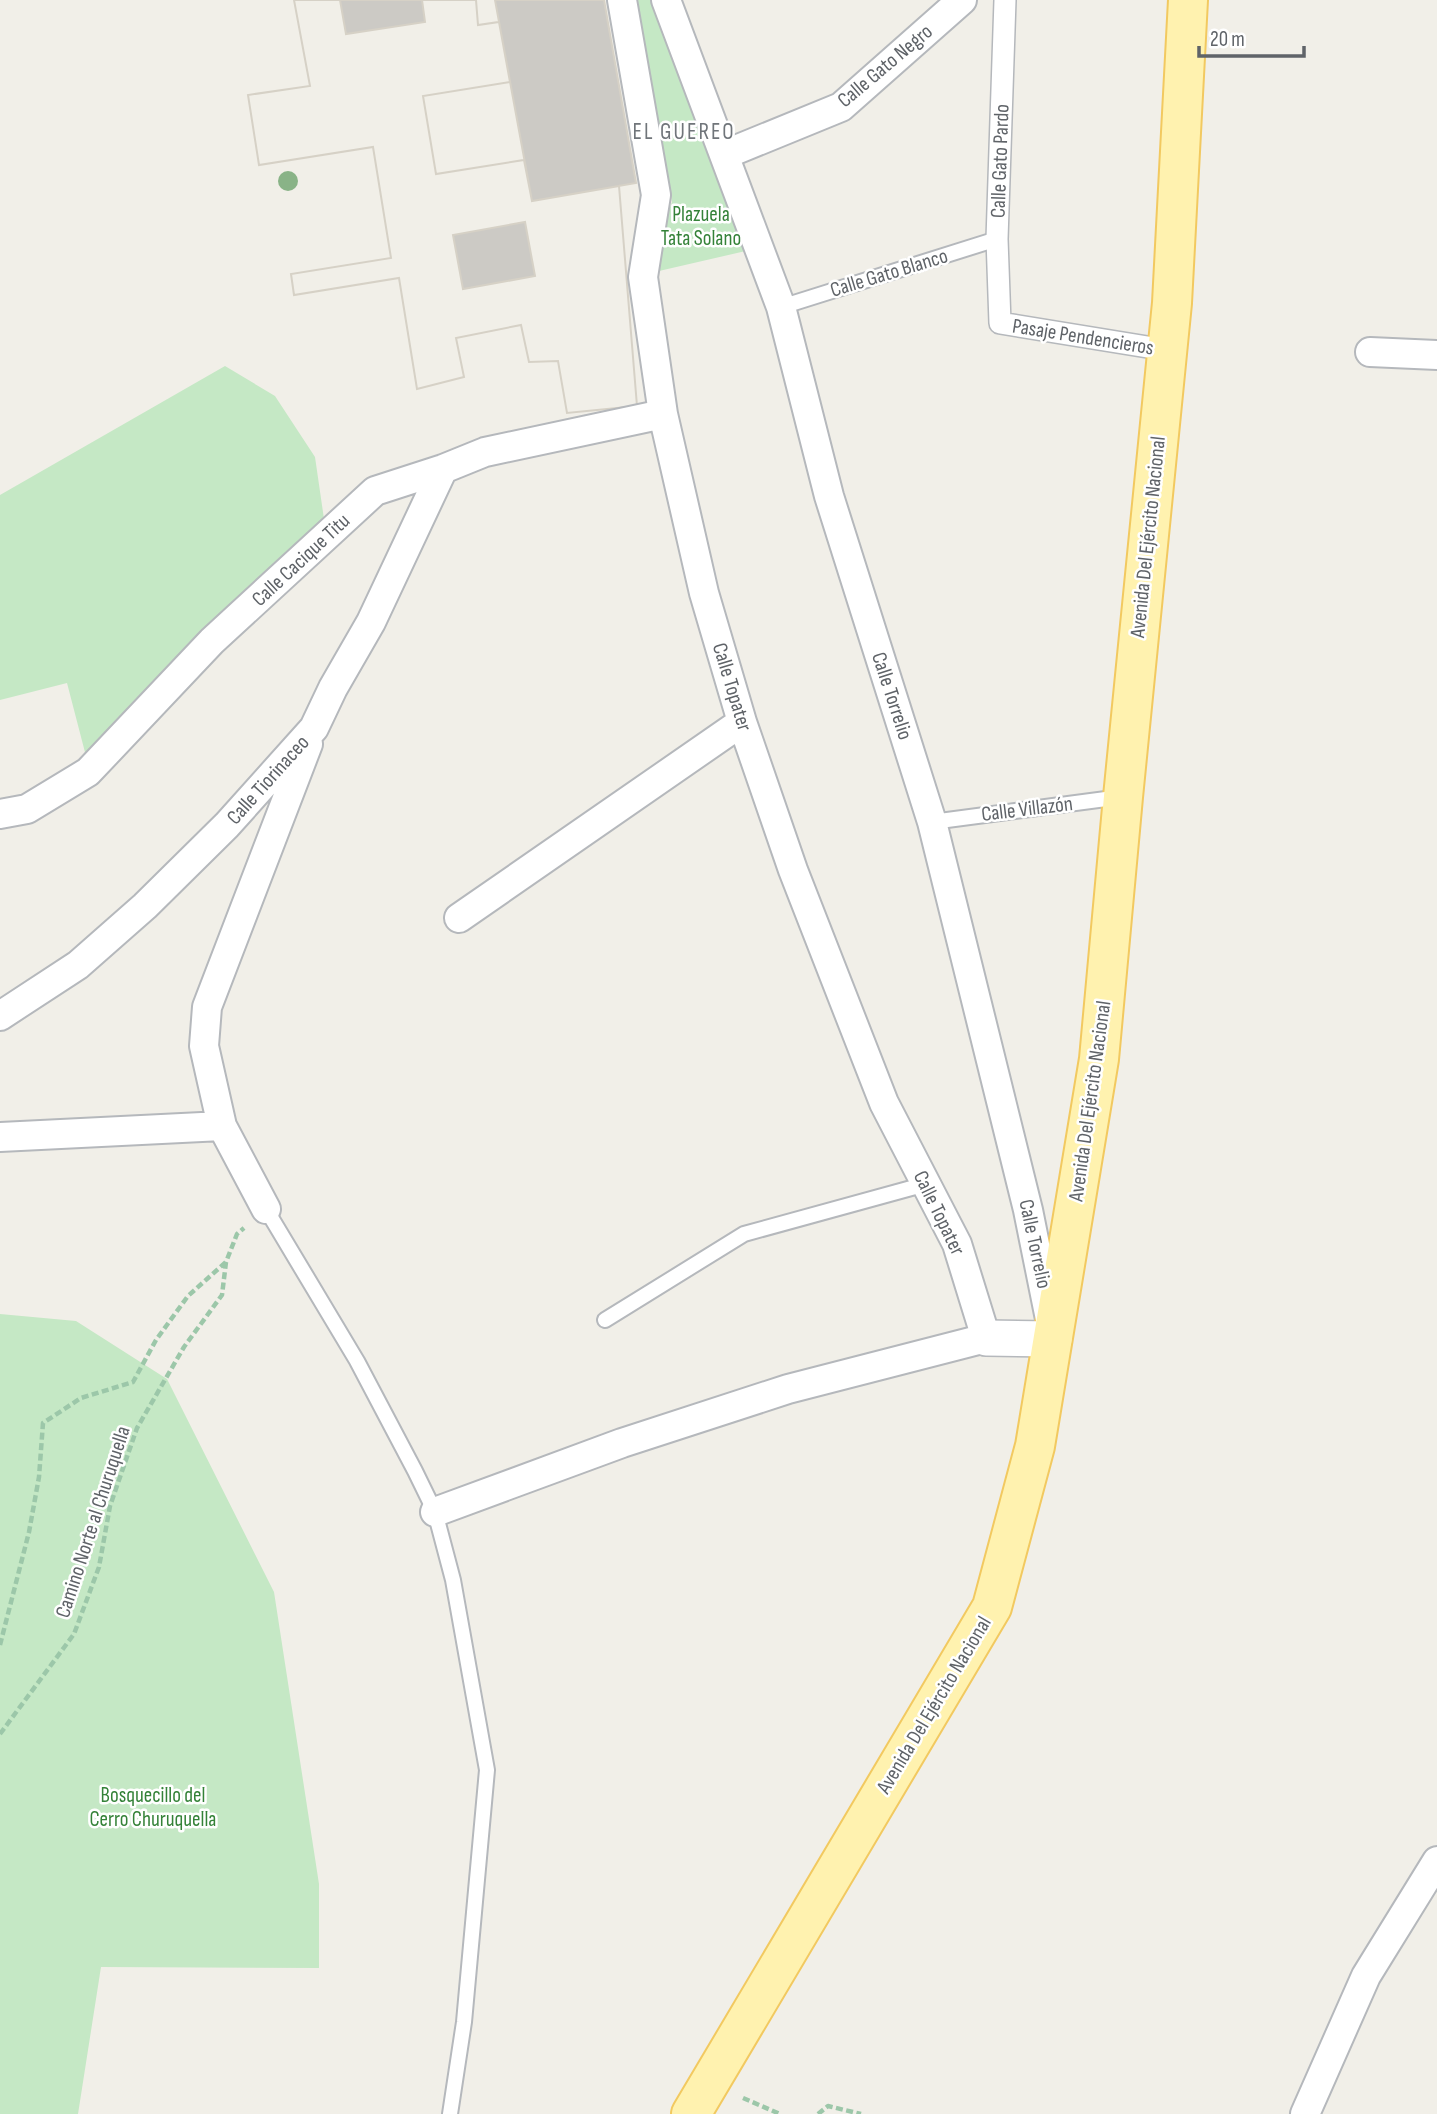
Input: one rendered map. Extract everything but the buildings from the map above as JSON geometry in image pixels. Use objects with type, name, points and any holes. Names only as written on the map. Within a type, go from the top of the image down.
[{"type":"main road","name":"Avenida Del Ejército Nacional","points":[[691,2114],[992,1607],[1035,1446],[1099,1059],[1122,797],[1172,303],[1188,0]]},
{"type":"street","name":"Calle Topater","points":[[622,0],[656,195],[643,277],[663,414],[704,593],[742,722],[793,870],[884,1103],[957,1244],[986,1338]]},
{"type":"street","name":"Calle Torrelio","points":[[666,0],[726,154],[781,307],[829,496],[932,822],[1028,1210],[1054,1339]]},
{"type":"street","name":"Calle Gato Negro","points":[[726,154],[841,107],[962,0]]},
{"type":"street","name":"Calle Gato Pardo","points":[[1000,323],[997,239],[1005,0]]},
{"type":"street","name":"Pasaje Pendencieros","points":[[1000,323],[1166,351]]},
{"type":"street","points":[[1370,352],[1437,355]]},
{"type":"street","name":"Calle Cacique Titu","points":[[0,814],[27,809],[88,772],[212,640],[375,491],[485,452],[663,414]]},
{"type":"street","name":"Calle Tiorinaceo","points":[[0,1016],[78,965],[145,906],[227,825],[314,728],[377,610],[443,469]]},
{"type":"street","points":[[459,918],[742,722]]},
{"type":"street","points":[[266,1209],[222,1126],[204,1046],[207,1007],[314,728]]},
{"type":"street","points":[[0,1137],[222,1126]]},
{"type":"street","points":[[435,1512],[622,1443],[789,1389],[986,1338],[1054,1339]]},
{"type":"street","points":[[1304,2114],[1366,1976],[1437,1861]]},
{"type":"lane","name":"Calle Gato Blanco","points":[[781,307],[997,239]]},
{"type":"lane","name":"Calle Villazón","points":[[932,822],[1122,797]]},
{"type":"lane","points":[[604,1320],[744,1234],[926,1184]]},
{"type":"lane","points":[[266,1209],[357,1361],[435,1512],[453,1580],[487,1770],[464,2022],[450,2114]]},
{"type":"path","name":"Camino Norte al Churuquella","points":[[0,1734],[74,1634],[99,1567],[110,1506],[138,1429],[184,1347],[222,1295],[226,1262],[237,1234],[266,1209]]},
{"type":"path","points":[[0,1646],[29,1532],[39,1477],[43,1423],[81,1398],[133,1382],[156,1340],[188,1296],[226,1262]]},
{"type":"path","points":[[818,2114],[828,2106],[861,2114]]},
{"type":"green space","name":"Plazuela Tata Solano","points":[[637,0],[651,0],[750,250],[659,271],[663,227],[672,202]]},
{"type":"green space","points":[[225,366],[275,396],[315,457],[324,519],[165,668],[87,760],[67,683],[0,700],[0,495]]},
{"type":"green space","name":"Bosquecillo del Cerro Churuquella","points":[[0,1314],[76,1321],[167,1379],[274,1592],[319,1884],[319,1968],[101,1967],[78,2114],[0,2114]]},
{"type":"district","name":"EL GUEREO","points":[[684,132]]}]
